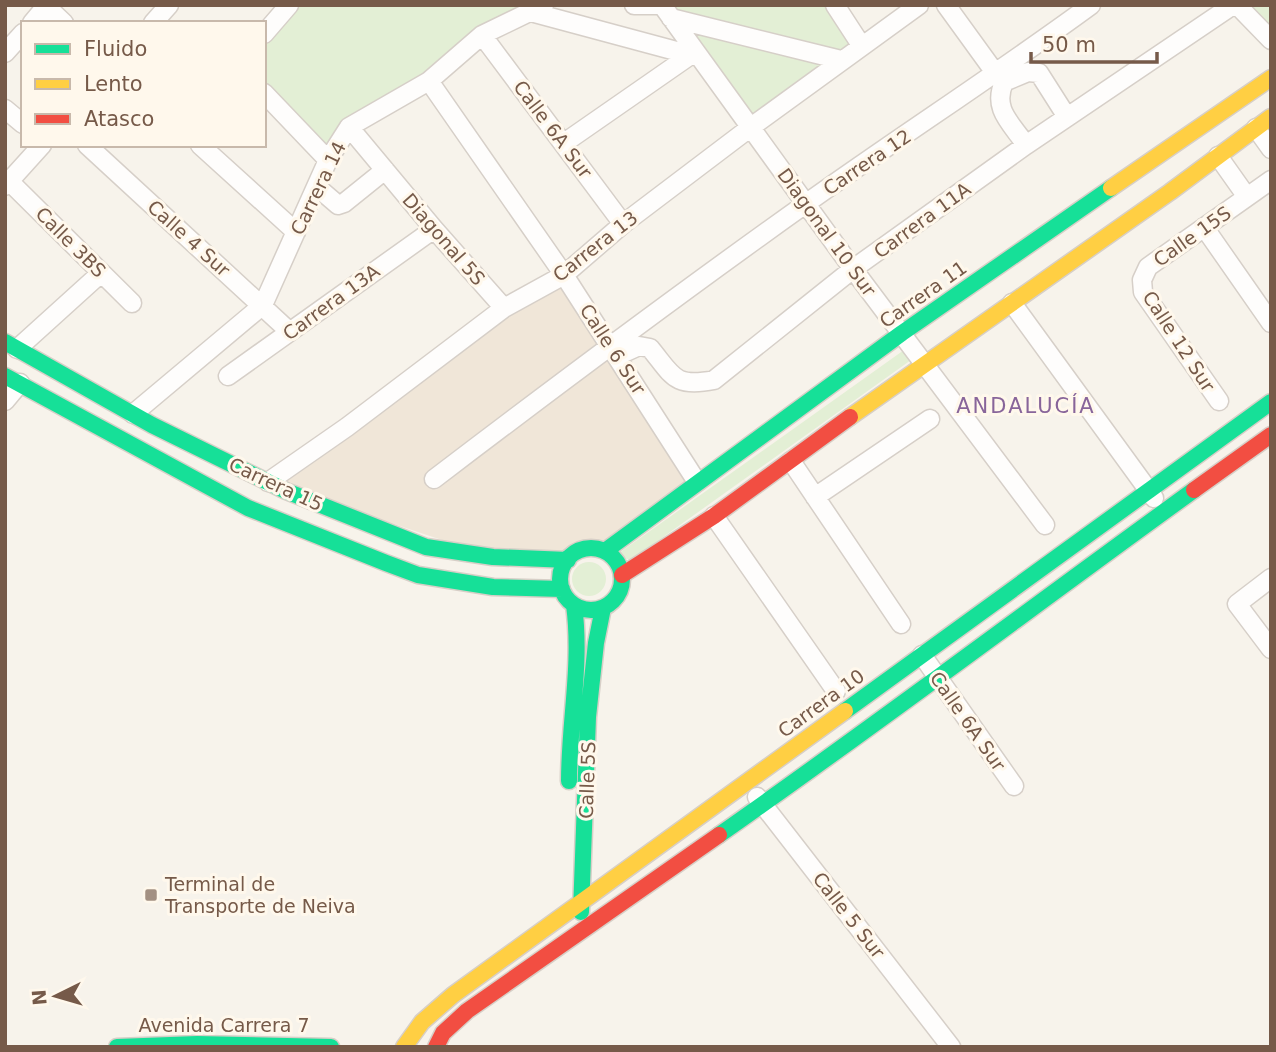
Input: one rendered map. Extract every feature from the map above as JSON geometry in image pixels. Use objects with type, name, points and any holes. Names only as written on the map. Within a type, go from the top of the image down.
[{"type":"main road","name":"Carrera 11","points":[[604,551],[902,334],[1271,78]]},
{"type":"main road","points":[[622,575],[714,516],[1271,117]]},
{"type":"main road","name":"Carrera 15","points":[[11,345],[133,414],[268,482],[426,547],[493,557],[568,559]]},
{"type":"main road","name":"Carrera 15","points":[[12,379],[248,508],[386,563],[418,575],[493,587],[562,589]]},
{"type":"main road","name":"Carrera 10","points":[[404,1047],[422,1022],[453,995],[1271,402]]},
{"type":"main road","points":[[436,1047],[443,1033],[467,1012],[939,678],[1271,435]]},
{"type":"main road","points":[[584,549],[604,551],[613,557],[622,575],[618,595],[603,608],[591,611],[574,605],[562,589],[562,568],[568,559],[584,549]]},
{"type":"main road","name":"Calle 5S","points":[[552,925],[565,903],[569,887],[569,740],[578,651],[574,605]]},
{"type":"main road","name":"Calle 5S","points":[[559,945],[579,920],[583,903],[587,754],[596,640],[603,608]]},
{"type":"main road","name":"Avenida Carrera 7","points":[[117,1047],[197,1044],[331,1047]]},
{"type":"street","points":[[155,21],[169,5]]},
{"type":"street","points":[[266,32],[289,5]]},
{"type":"street","points":[[634,5],[665,9],[841,60]]},
{"type":"street","points":[[835,5],[861,45]]},
{"type":"street","name":"Carrera 13","points":[[268,482],[347,427],[504,308],[564,275],[623,224],[861,45],[919,5]]},
{"type":"street","points":[[946,5],[1000,78],[1000,108],[1026,145]]},
{"type":"street","name":"Carrera 12","points":[[434,479],[613,351],[807,203],[1000,78],[1091,5]]},
{"type":"street","points":[[1235,5],[1271,40]]},
{"type":"street","name":"Carrera 11A","points":[[613,351],[639,346],[650,348],[676,379],[693,384],[715,380],[853,269],[1026,145],[1235,5]]},
{"type":"street","points":[[34,21],[46,6],[62,21]]},
{"type":"street","points":[[537,8],[693,53]]},
{"type":"street","name":"Carrera 14","points":[[133,414],[264,305],[328,160],[349,127],[429,81],[482,35],[537,8]]},
{"type":"street","name":"Diagonal 10 Sur","points":[[665,9],[693,53],[751,127],[853,269],[1045,525]]},
{"type":"street","points":[[5,53],[21,35]]},
{"type":"street","name":"Calle 6A Sur","points":[[482,35],[623,224]]},
{"type":"street","points":[[564,143],[693,53]]},
{"type":"street","points":[[1000,78],[1028,72],[1039,73],[1067,117]]},
{"type":"street","name":"Calle 6 Sur","points":[[429,81],[564,275],[697,482]]},
{"type":"street","points":[[266,95],[328,160]]},
{"type":"street","points":[[5,109],[21,122]]},
{"type":"street","points":[[317,187],[338,205],[385,170],[349,127]]},
{"type":"street","points":[[1255,128],[1271,149]]},
{"type":"street","points":[[7,184],[40,147]]},
{"type":"street","name":"Calle 4 Sur","points":[[90,147],[290,331]]},
{"type":"street","points":[[202,147],[296,232]]},
{"type":"street","name":"Calle 15S","points":[[1218,156],[1247,197]]},
{"type":"street","name":"Diagonal 5S","points":[[385,170],[504,308]]},
{"type":"street","name":"Calle 15S","points":[[1142,280],[1147,267],[1271,180]]},
{"type":"street","name":"Calle 3BS","points":[[7,184],[132,303]]},
{"type":"street","points":[[1204,228],[1271,323]]},
{"type":"street","name":"Carrera 13A","points":[[228,376],[434,229]]},
{"type":"street","points":[[11,345],[101,273]]},
{"type":"street","name":"Calle 12 Sur","points":[[1142,280],[1143,292],[1219,401]]},
{"type":"street","points":[[1012,303],[1164,511]]},
{"type":"street","points":[[5,401],[12,379]]},
{"type":"street","points":[[815,497],[930,419]]},
{"type":"street","points":[[791,461],[901,624]]},
{"type":"street","points":[[714,516],[836,691]]},
{"type":"street","points":[[1271,578],[1237,604],[1271,649]]},
{"type":"street","name":"Calle 6A Sur","points":[[922,656],[1014,786]]},
{"type":"street","name":"Calle 5 Sur","points":[[746,783],[951,1047]]},
{"type":"shaded area","points":[[564,275],[697,482],[595,548],[575,553],[493,557],[268,482]]},
{"type":"green space","points":[[289,5],[544,5],[349,126],[328,160],[266,95],[266,32]]},
{"type":"green space","points":[[828,5],[853,43],[752,121],[702,54],[675,7]]},
{"type":"green space","points":[[1245,5],[1271,5],[1271,32]]},
{"type":"green space","points":[[904,350],[911,360],[631,560],[623,558],[619,553]]},
{"type":"green space","points":[[589,562],[601,567],[606,579],[601,591],[589,596],[577,591],[572,579],[577,567]]},
{"type":"traffic: fast","points":[[605,551],[902,333],[1111,188]]},
{"type":"traffic: fast","points":[[5,342],[152,425],[286,491],[426,547],[493,557],[568,560]]},
{"type":"traffic: fast","points":[[5,376],[248,508],[386,563],[418,575],[493,587],[562,589]]},
{"type":"traffic: fast","points":[[845,711],[1271,402]]},
{"type":"traffic: fast","points":[[719,835],[1194,490]]},
{"type":"traffic: fast","points":[[591,548],[603,550],[613,557],[620,567],[622,579],[620,591],[613,601],[603,608],[591,610],[579,608],[569,601],[562,591],[560,579],[562,567],[569,557],[579,550],[591,548]]},
{"type":"traffic: fast","points":[[569,781],[577,649],[574,605]]},
{"type":"traffic: fast","points":[[581,912],[588,717],[596,643],[603,608]]},
{"type":"traffic: fast","points":[[117,1047],[197,1044],[331,1047]]},
{"type":"traffic: slow","points":[[1111,188],[1271,78]]},
{"type":"traffic: slow","points":[[850,417],[1170,192],[1271,117]]},
{"type":"traffic: slow","points":[[404,1047],[422,1022],[453,995],[845,711]]},
{"type":"traffic: jam","points":[[622,575],[714,516],[850,417]]},
{"type":"traffic: jam","points":[[1194,490],[1271,435]]},
{"type":"traffic: jam","points":[[436,1047],[443,1033],[467,1011],[719,835]]},
{"type":"place","name":"Terminal de Transporte de Neiva","points":[[151,895]]},
{"type":"district","name":"ANDALUCÍA","points":[[1026,406]]}]
